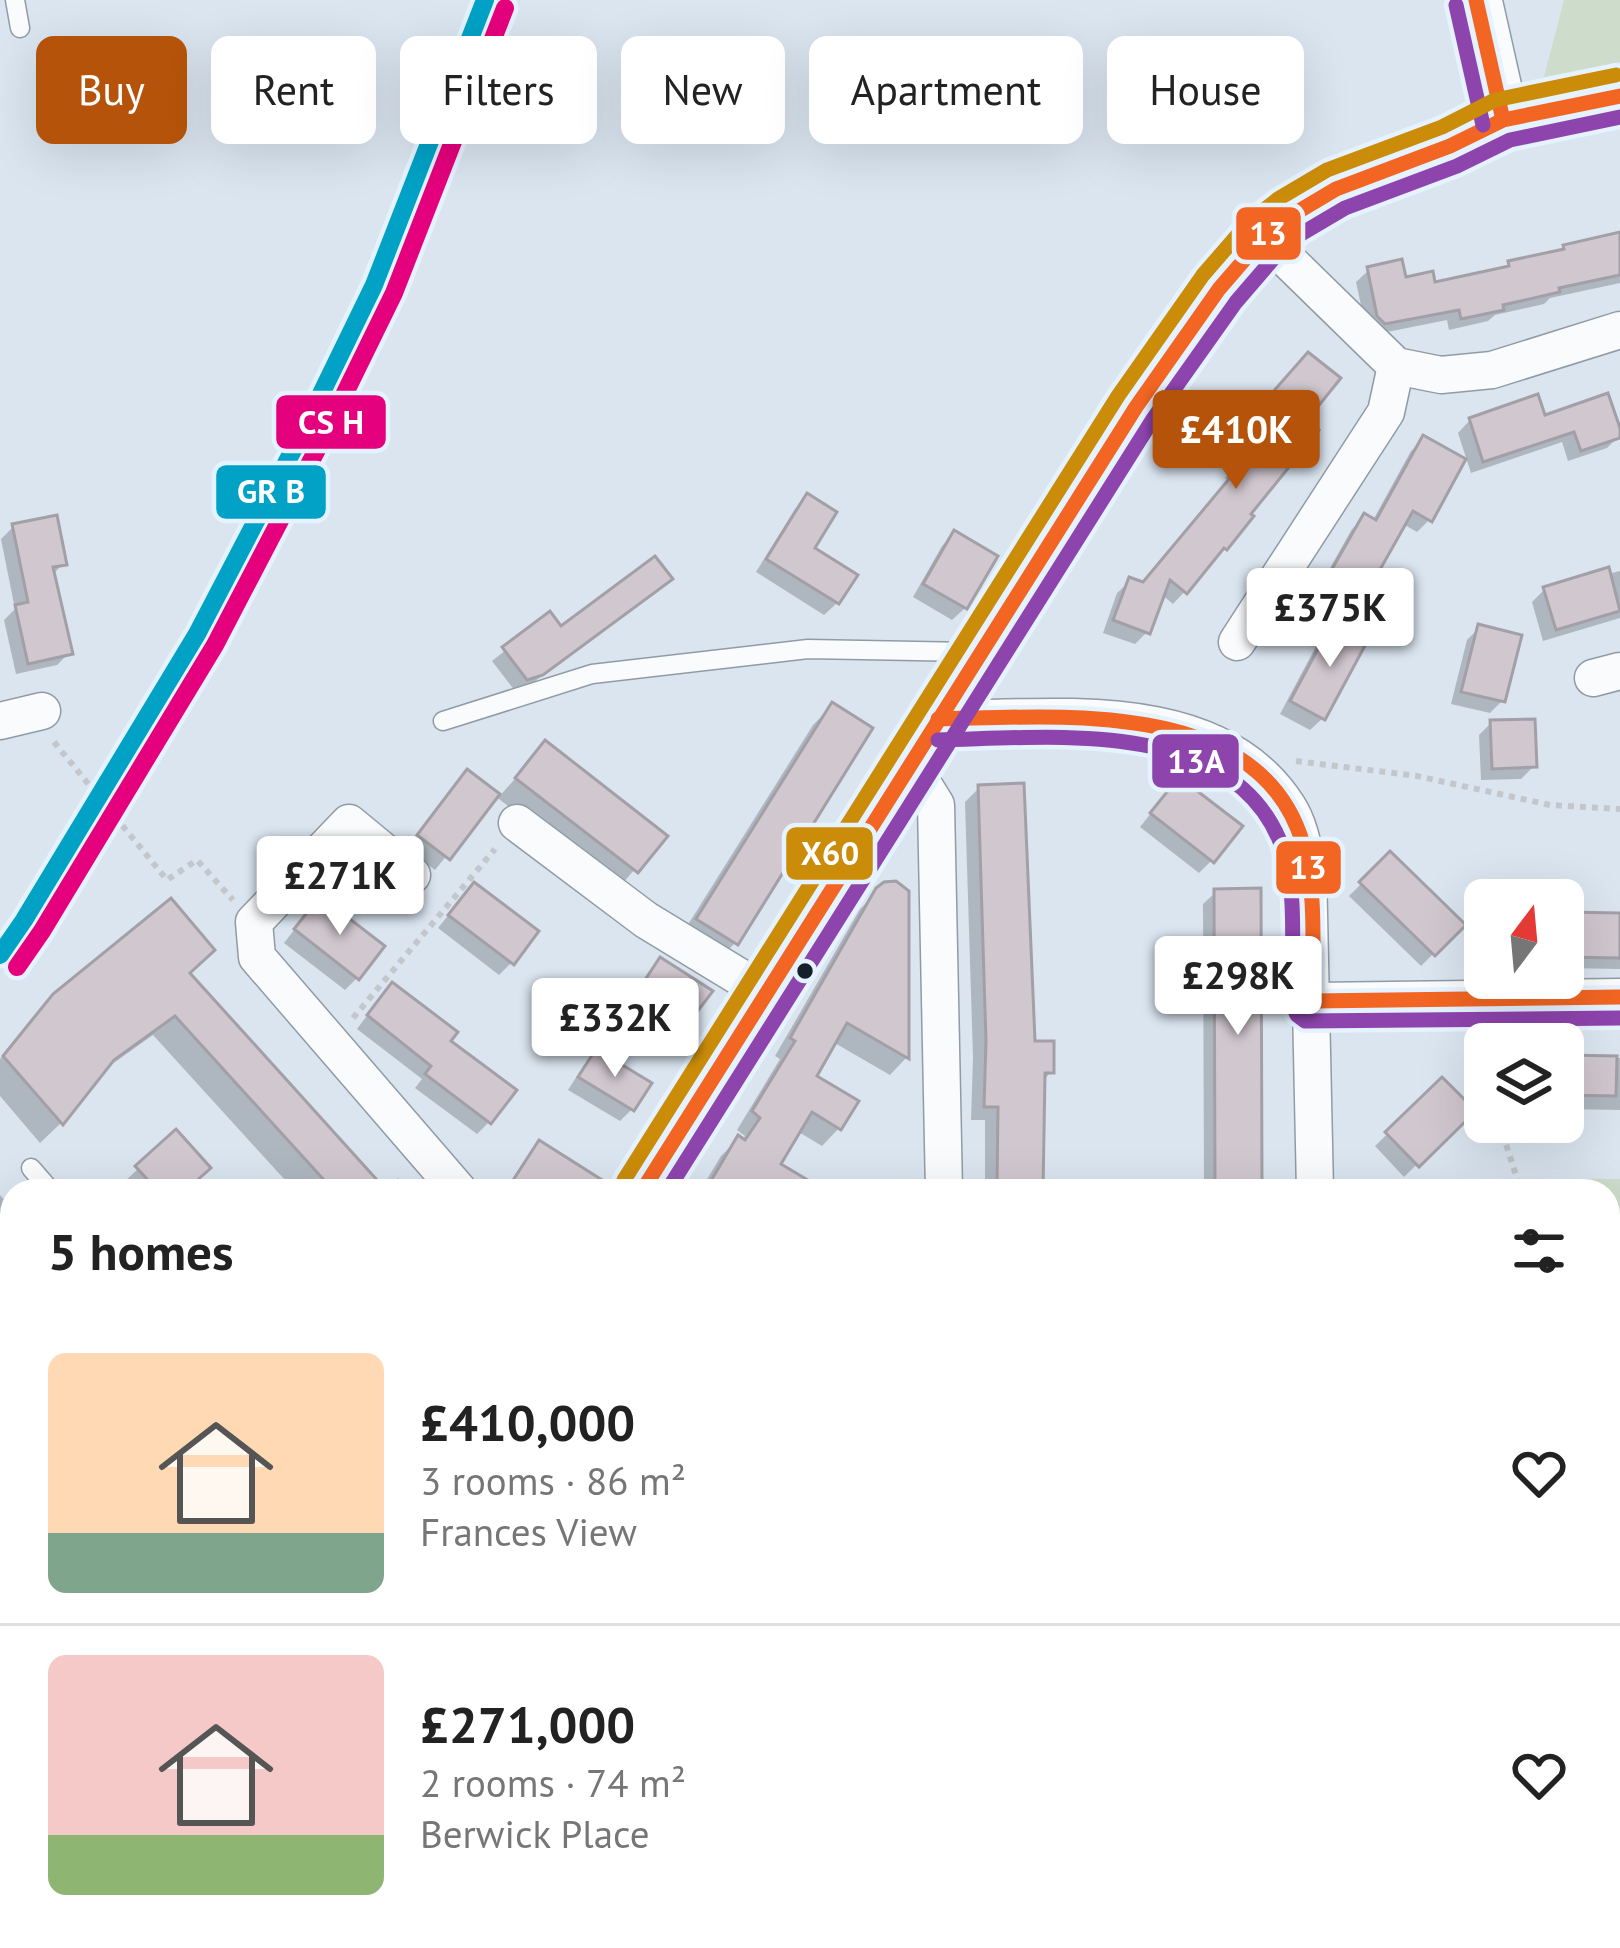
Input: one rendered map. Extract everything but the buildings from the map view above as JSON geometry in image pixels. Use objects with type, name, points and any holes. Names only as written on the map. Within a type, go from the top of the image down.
[{"type":"main road","points":[[1476,0],[1503,120]]},
{"type":"main road","points":[[650,1179],[1136,407],[1194,322],[1264,238],[1288,217],[1336,189],[1450,146],[1503,120],[1620,96]]},
{"type":"street","points":[[1264,238],[1396,366],[1441,375],[1492,370],[1620,330]]},
{"type":"street","points":[[1237,642],[1386,412],[1396,366]]},
{"type":"street","points":[[0,721],[42,711]]},
{"type":"street","points":[[944,1179],[939,847],[924,741],[1069,718],[1142,722],[1214,741],[1266,780],[1288,807],[1309,868],[1315,1179]]},
{"type":"street","points":[[517,823],[646,920],[766,994]]},
{"type":"street","points":[[412,874],[349,824],[254,922],[257,957],[450,1179]]},
{"type":"street","points":[[1313,1001],[1620,998]]},
{"type":"lane","points":[[15,0],[20,28]]},
{"type":"lane","points":[[443,721],[592,674],[808,649],[981,652]]},
{"type":"lane","points":[[31,1168],[41,1179]]},
{"type":"path","points":[[1233,753],[1418,776],[1550,805],[1620,809]]},
{"type":"path","points":[[66,759],[167,880],[196,860],[208,873]]},
{"type":"path","points":[[332,1044],[517,823]]},
{"type":"path","points":[[1505,1143],[1516,1179]]},
{"type":"green space","points":[[1564,0],[1620,0],[1620,62],[1544,77]]},
{"type":"transit line","points":[[0,955],[197,634],[304,429],[374,285],[485,0]]},
{"type":"transit line","name":"13","points":[[1476,0],[1503,120]]},
{"type":"transit line","name":"13A","points":[[1456,5],[1483,125]]},
{"type":"transit line","points":[[17,967],[215,645],[323,438],[394,293],[505,8]]},
{"type":"transit line","name":"X60","points":[[625,1179],[1118,396],[1203,275],[1249,222],[1327,170],[1442,127],[1495,100],[1616,75]]},
{"type":"transit line","name":"13","points":[[650,1179],[1136,407],[1219,289],[1264,237],[1336,189],[1450,146],[1503,120],[1620,96]]},
{"type":"transit line","name":"13A","points":[[675,1179],[1153,419],[1236,302],[1279,252],[1345,208],[1457,166],[1510,140],[1620,117]]},
{"type":"transit line","name":"13","points":[[938,719],[1039,717],[1149,725],[1200,739],[1245,762],[1280,796],[1303,844],[1312,902],[1313,1001],[1620,997]]},
{"type":"transit line","name":"13A","points":[[938,740],[1030,737],[1130,743],[1177,753],[1219,771],[1254,799],[1279,839],[1292,898],[1292,1004],[1305,1021],[1620,1018]]}]
